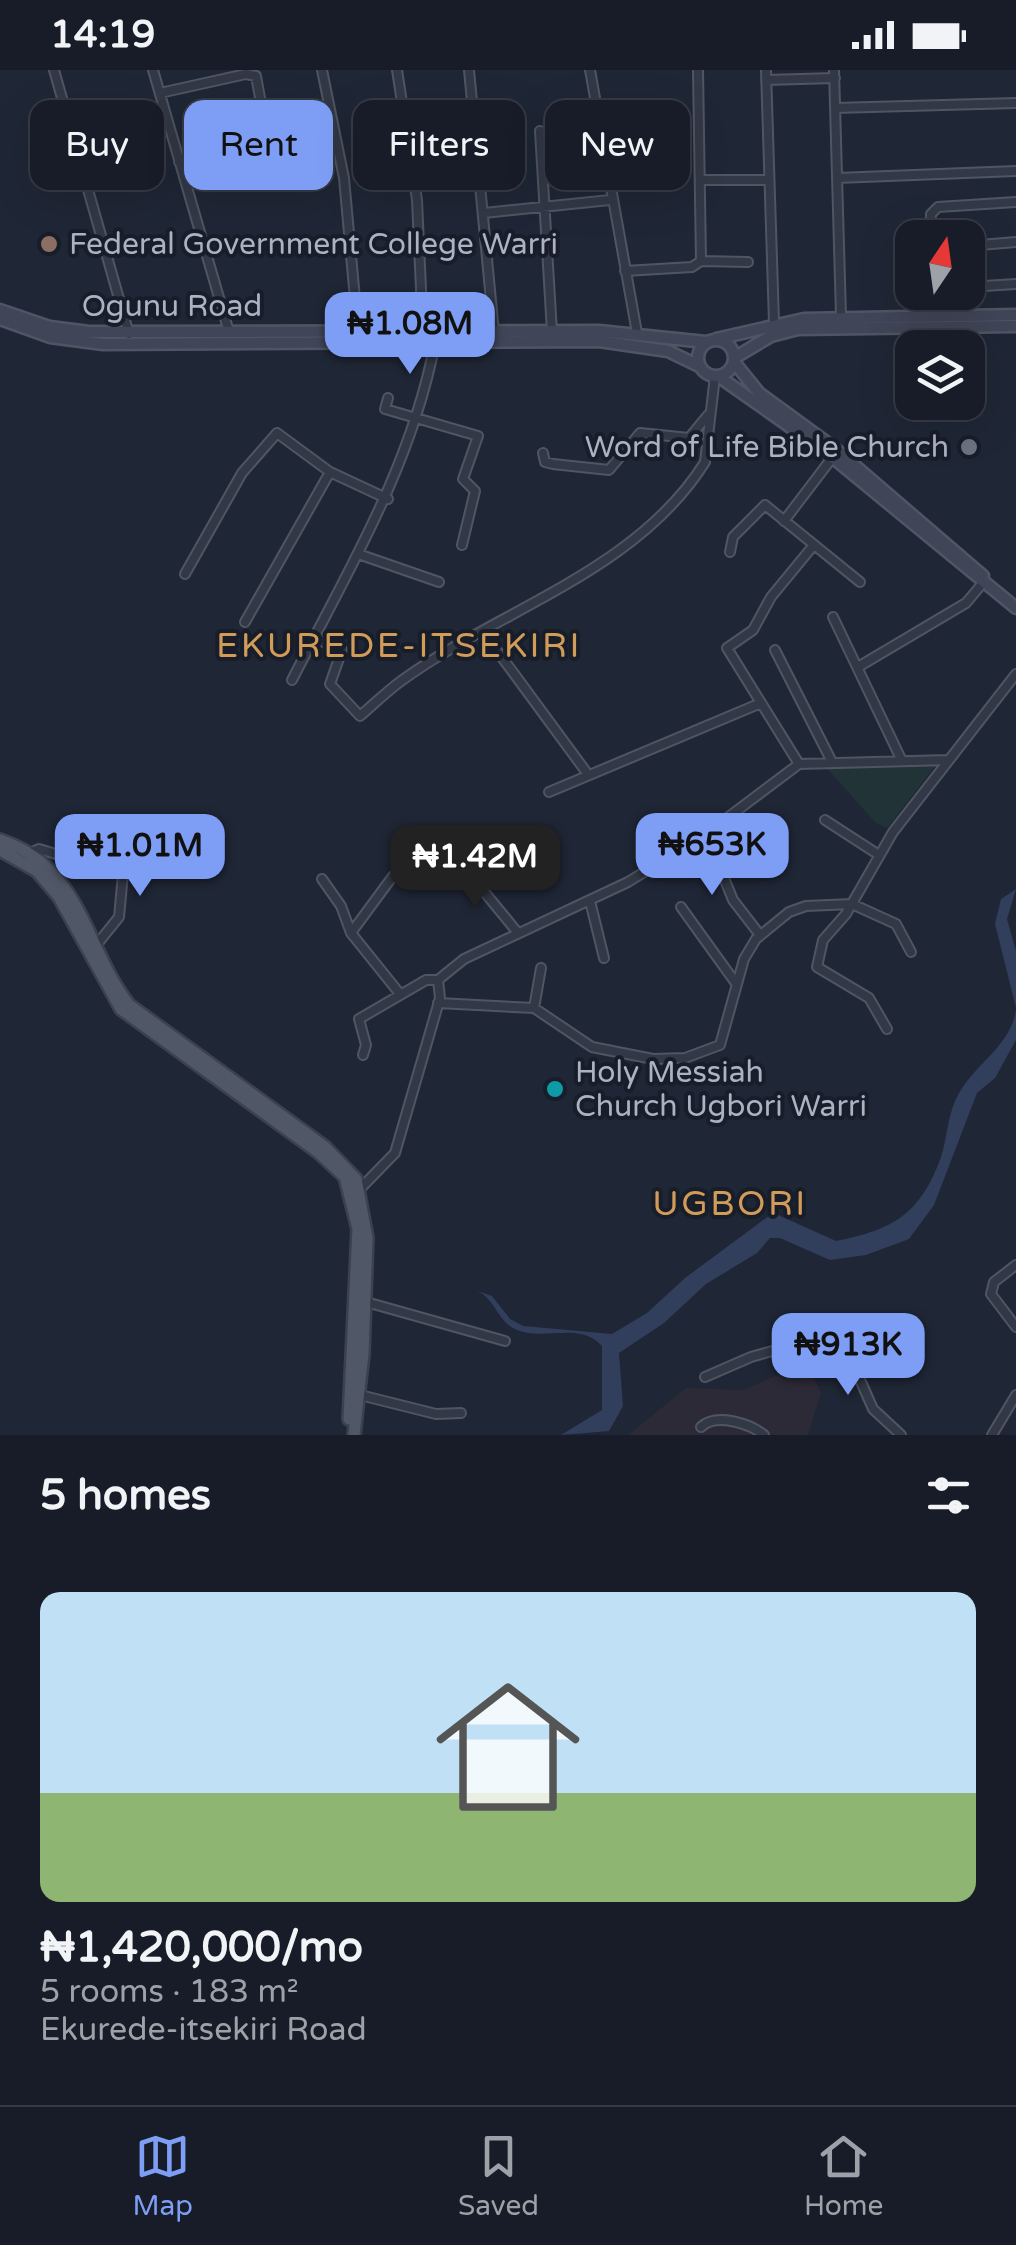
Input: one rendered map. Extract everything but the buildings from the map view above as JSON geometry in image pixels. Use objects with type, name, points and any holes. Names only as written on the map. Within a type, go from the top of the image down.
[{"type":"main road","name":"Ogunu Road","points":[[0,310],[50,327],[129,334],[358,332],[633,345],[668,350],[699,366]]},
{"type":"main road","points":[[1016,316],[842,316],[774,323],[711,341],[698,350],[699,366],[832,458],[982,584],[1016,605]]},
{"type":"main road","name":"Ogunu Road","points":[[0,320],[50,337],[103,344],[435,344],[494,332],[636,334],[711,341]]},
{"type":"main road","points":[[716,376],[728,372],[734,360],[771,336],[798,329],[1016,326]]},
{"type":"main road","points":[[711,341],[729,345],[734,360],[759,393],[833,447],[1016,605]]},
{"type":"main road","points":[[0,840],[30,854],[59,882],[98,943],[118,991],[129,1005],[346,1165],[367,1238],[360,1395],[350,1435]]},
{"type":"main road","points":[[0,850],[37,870],[59,897],[121,1008],[337,1166],[356,1193],[358,1258],[350,1435]]},
{"type":"street","points":[[54,70],[129,334]]},
{"type":"street","points":[[153,70],[230,332]]},
{"type":"street","points":[[322,70],[344,178],[358,332]]},
{"type":"street","points":[[397,70],[417,200],[423,334]]},
{"type":"street","points":[[468,70],[494,332]]},
{"type":"street","points":[[590,70],[636,334]]},
{"type":"street","points":[[698,70],[701,262]]},
{"type":"street","points":[[160,93],[246,74],[256,76],[260,100]]},
{"type":"street","points":[[774,323],[766,75],[834,74],[842,316]]},
{"type":"street","points":[[835,108],[1016,103]]},
{"type":"street","points":[[540,131],[552,332]]},
{"type":"street","points":[[179,162],[184,161]]},
{"type":"street","points":[[837,178],[1016,172]]},
{"type":"street","points":[[701,180],[769,180]]},
{"type":"street","points":[[484,213],[610,200]]},
{"type":"street","points":[[931,220],[938,207],[1016,202]]},
{"type":"street","points":[[985,245],[1016,242]]},
{"type":"street","points":[[625,270],[692,266],[701,262],[748,262]]},
{"type":"street","points":[[985,286],[1016,284]]},
{"type":"street","points":[[930,310],[930,317]]},
{"type":"street","points":[[292,680],[388,499],[418,419],[435,344]]},
{"type":"street","points":[[314,638],[342,650],[330,684],[360,716],[401,681],[652,524],[705,462],[716,376]]},
{"type":"street","points":[[388,398],[385,409],[478,436],[462,478],[475,491],[462,545]]},
{"type":"street","points":[[543,453],[544,462],[609,470],[640,433],[689,438],[708,416]]},
{"type":"street","points":[[185,574],[242,473],[273,434],[282,435],[330,472],[388,499]]},
{"type":"street","points":[[784,521],[832,458]]},
{"type":"street","points":[[245,622],[330,472]]},
{"type":"street","points":[[730,552],[733,536],[762,505],[860,582]]},
{"type":"street","points":[[799,764],[728,645],[753,630],[770,597],[813,546]]},
{"type":"street","points":[[361,554],[438,582]]},
{"type":"street","points":[[858,667],[966,603],[982,584]]},
{"type":"street","points":[[833,618],[902,761]]},
{"type":"street","points":[[484,632],[586,773]]},
{"type":"street","points":[[775,650],[832,762]]},
{"type":"street","points":[[887,1030],[869,998],[816,964],[823,940],[852,904],[879,855],[1016,674]]},
{"type":"street","points":[[549,792],[586,773],[762,704]]},
{"type":"street","points":[[363,1056],[366,1045],[360,1019],[426,980],[438,980],[464,959],[590,901],[706,834],[799,764],[950,760]]},
{"type":"street","points":[[825,820],[879,855]]},
{"type":"street","points":[[108,868],[116,829]]},
{"type":"street","points":[[706,834],[733,900],[760,936]]},
{"type":"street","points":[[30,854],[38,849],[122,874],[118,916],[98,943]]},
{"type":"street","points":[[463,866],[518,933]]},
{"type":"street","points":[[351,933],[394,876]]},
{"type":"street","points":[[322,880],[341,906],[351,933],[400,994]]},
{"type":"street","points":[[590,901],[604,958]]},
{"type":"street","points":[[438,1003],[534,1008],[592,1047],[666,1061],[720,1046],[735,982],[760,936],[789,912],[806,906],[852,904],[896,924],[911,952]]},
{"type":"street","points":[[681,907],[735,982]]},
{"type":"street","points":[[534,1008],[541,968]]},
{"type":"street","points":[[356,1193],[395,1153],[438,1003],[438,980]]},
{"type":"street","points":[[1016,1265],[994,1282],[991,1294],[1016,1327]]},
{"type":"street","points":[[366,1302],[505,1341]]},
{"type":"street","points":[[704,1377],[751,1357],[840,1332],[873,1409],[900,1435]]},
{"type":"street","points":[[360,1395],[436,1414],[460,1413]]},
{"type":"street","points":[[992,1435],[1016,1395]]},
{"type":"street","points":[[701,1427],[710,1420],[722,1420],[751,1426],[764,1435]]},
{"type":"shaded area","points":[[939,761],[887,828],[875,822],[825,766]]},
{"type":"shaded area","points":[[807,1362],[821,1393],[808,1435],[628,1435],[686,1388],[744,1390]]},
{"type":"water","points":[[1016,889],[1007,919],[1016,951],[1016,1008],[995,924],[1001,899]]},
{"type":"water","points":[[1016,1010],[1016,1040],[995,1078],[977,1093],[934,1205],[909,1239],[866,1255],[830,1260],[780,1238],[770,1238],[757,1253],[706,1284],[664,1323],[619,1353],[623,1406],[609,1431],[561,1435],[602,1410],[602,1346],[583,1334],[517,1330],[477,1291],[492,1296],[510,1319],[523,1326],[612,1334],[647,1313],[685,1278],[770,1215],[836,1241],[888,1225],[913,1207],[932,1179],[956,1099],[999,1046]]},
{"type":"place","name":"Federal Government College Warri","points":[[49,244]]},
{"type":"place","name":"Word of Life Bible Church","points":[[969,447]]},
{"type":"place","name":"Holy Messiah Church Ugbori Warri","points":[[555,1089]]},
{"type":"district","name":"EKUREDE-ITSEKIRI","points":[[399,646]]},
{"type":"district","name":"UGBORI","points":[[730,1204]]}]
